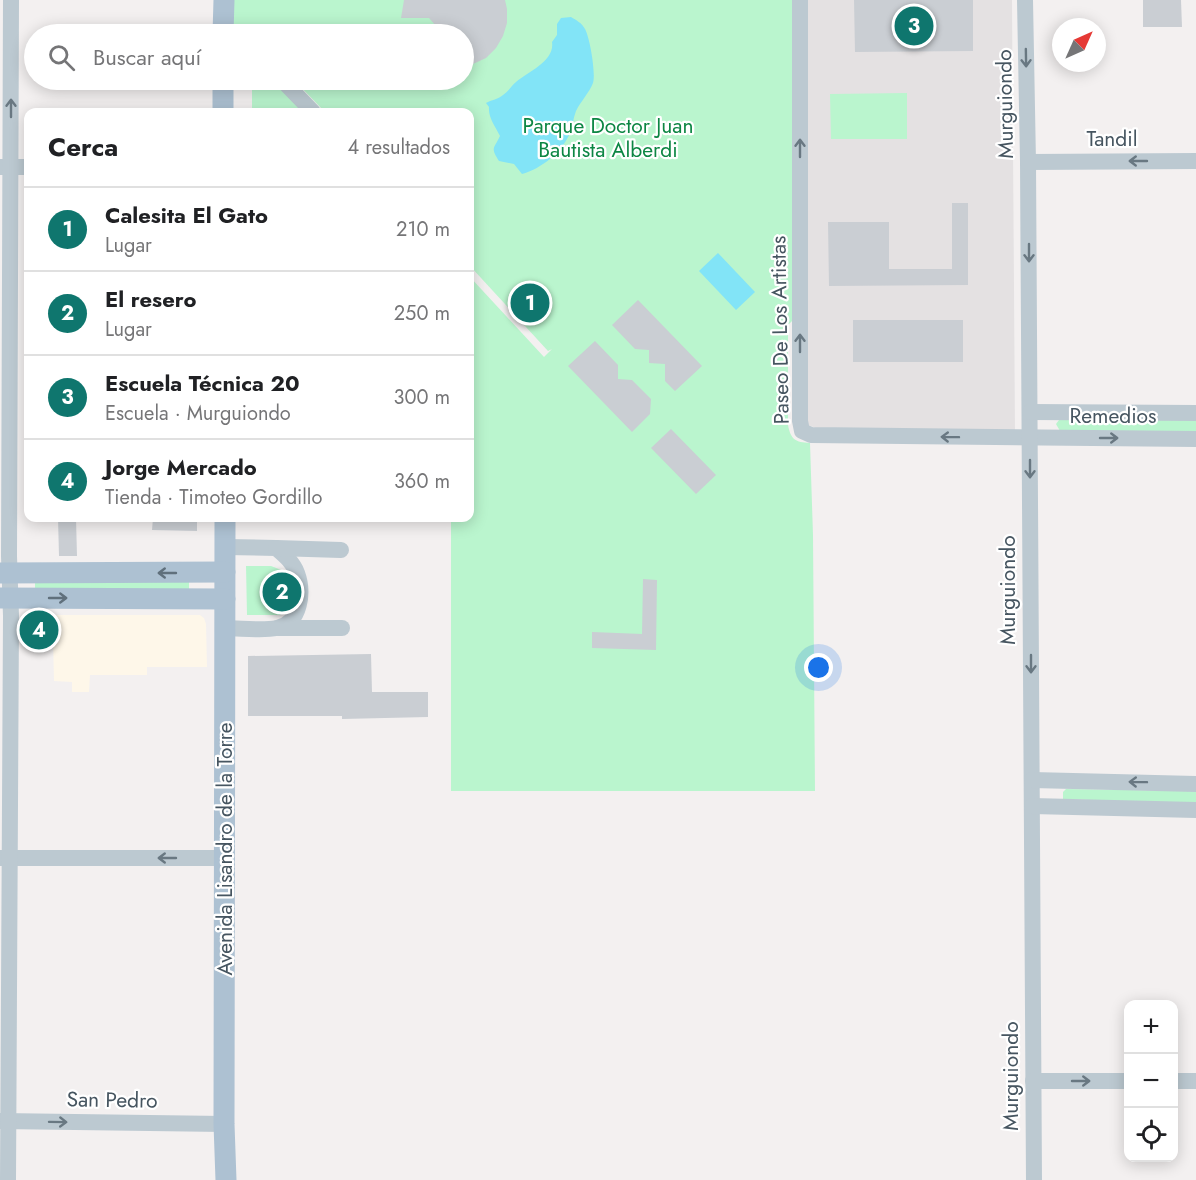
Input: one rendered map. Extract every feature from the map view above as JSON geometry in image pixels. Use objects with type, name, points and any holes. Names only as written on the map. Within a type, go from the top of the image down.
[{"type":"main road","points":[[223,24],[224,0]]},
{"type":"main road","points":[[223,90],[223,108]]},
{"type":"main road","name":"Avenida Lisandro de la Torre","points":[[225,522],[224,1124],[226,1180]]},
{"type":"main road","points":[[5,573],[225,572]]},
{"type":"main road","points":[[5,598],[225,599]]},
{"type":"street","points":[[8,1180],[4,1121],[5,167],[11,0]]},
{"type":"street","name":"Paseo De Los Artistas","points":[[800,0],[800,421],[802,431],[811,435],[1029,438]]},
{"type":"street","name":"Murguiondo","points":[[1025,0],[1030,412],[1034,1180]]},
{"type":"street","points":[[292,90],[309,108]]},
{"type":"street","name":"Tandil","points":[[1028,162],[1196,161]]},
{"type":"street","points":[[5,167],[24,167]]},
{"type":"street","name":"Remedios","points":[[1030,412],[1196,413]]},
{"type":"street","name":"Remedios","points":[[1029,438],[1196,439]]},
{"type":"street","points":[[225,547],[341,550]]},
{"type":"street","points":[[276,548],[293,564],[298,573],[300,588],[300,602],[295,616],[288,624],[277,628]]},
{"type":"street","points":[[225,628],[342,628]]},
{"type":"street","points":[[1032,780],[1196,784]]},
{"type":"street","points":[[1032,806],[1196,810]]},
{"type":"street","points":[[5,858],[225,858]]},
{"type":"street","points":[[1033,1081],[1124,1081]]},
{"type":"street","points":[[1178,1081],[1196,1081]]},
{"type":"street","name":"San Pedro","points":[[4,1121],[224,1124]]},
{"type":"shaded area","points":[[803,0],[1012,0],[1015,430],[816,428],[808,425]]},
{"type":"shaded area","points":[[33,615],[200,615],[206,624],[207,667],[147,667],[147,675],[90,675],[89,692],[72,692],[72,682],[54,681],[53,640],[16,640],[19,625],[25,618]]},
{"type":"green space","name":"Parque Doctor Juan Bautista Alberdi","points":[[233,0],[795,0],[793,320],[788,325],[788,425],[795,439],[810,443],[815,791],[451,791],[451,522],[474,522],[474,281],[544,357],[552,349],[548,351],[474,270],[474,108],[321,108],[304,90],[474,90],[474,24],[232,24]]},
{"type":"green space","points":[[252,90],[286,90],[303,108],[252,108]]},
{"type":"green space","points":[[907,93],[907,139],[831,139],[830,94]]},
{"type":"green space","points":[[1196,419],[1196,432],[1060,431],[1056,424],[1059,420]]},
{"type":"green space","points":[[246,566],[271,566],[284,571],[293,589],[288,605],[280,615],[247,615]]},
{"type":"green space","points":[[35,579],[189,579],[189,591],[35,591]]},
{"type":"green space","points":[[1066,789],[1196,791],[1196,804],[1063,799],[1063,792]]},
{"type":"water","points":[[571,17],[582,25],[587,34],[593,64],[593,83],[576,111],[570,133],[562,147],[543,164],[522,174],[514,164],[499,161],[496,156],[494,148],[500,136],[486,103],[501,96],[545,60],[557,35],[557,24],[561,18]]},
{"type":"water","points":[[718,253],[755,292],[736,310],[699,271]]},
{"type":"building","points":[[404,0],[505,0],[507,9],[507,23],[496,48],[486,58],[474,64],[474,24],[434,24],[429,18],[401,18]]},
{"type":"building","points":[[854,0],[973,0],[973,51],[855,52]]},
{"type":"building","points":[[1143,0],[1181,0],[1182,27],[1143,27]]},
{"type":"building","points":[[952,203],[968,203],[968,285],[829,286],[828,222],[889,222],[889,269],[952,269]]},
{"type":"building","points":[[530,291],[538,294],[541,302],[538,310],[530,313],[522,310],[519,302],[522,294]]},
{"type":"building","points":[[638,300],[702,366],[675,391],[665,381],[665,364],[649,363],[649,350],[635,349],[612,325]]},
{"type":"building","points":[[853,320],[963,320],[963,362],[853,362]]},
{"type":"building","points":[[595,341],[618,365],[618,379],[632,380],[651,399],[650,414],[632,432],[568,366]]},
{"type":"building","points":[[671,429],[716,475],[696,494],[651,448]]},
{"type":"building","points":[[58,522],[76,522],[77,556],[59,556]]},
{"type":"building","points":[[153,522],[197,522],[197,531],[152,530]]},
{"type":"building","points":[[643,579],[657,580],[656,650],[592,648],[592,632],[642,634]]},
{"type":"building","points":[[37,612],[48,612],[48,639],[30,639],[30,620]]},
{"type":"building","points":[[371,654],[372,692],[428,692],[428,717],[342,719],[342,716],[248,716],[248,656]]},
{"type":"place","name":"Escuela Técnica 20","points":[[914,26]]},
{"type":"place","name":"Calesita El Gato","points":[[530,303]]},
{"type":"place","name":"El resero","points":[[282,592]]},
{"type":"place","name":"Jorge Mercado","points":[[39,630]]}]
